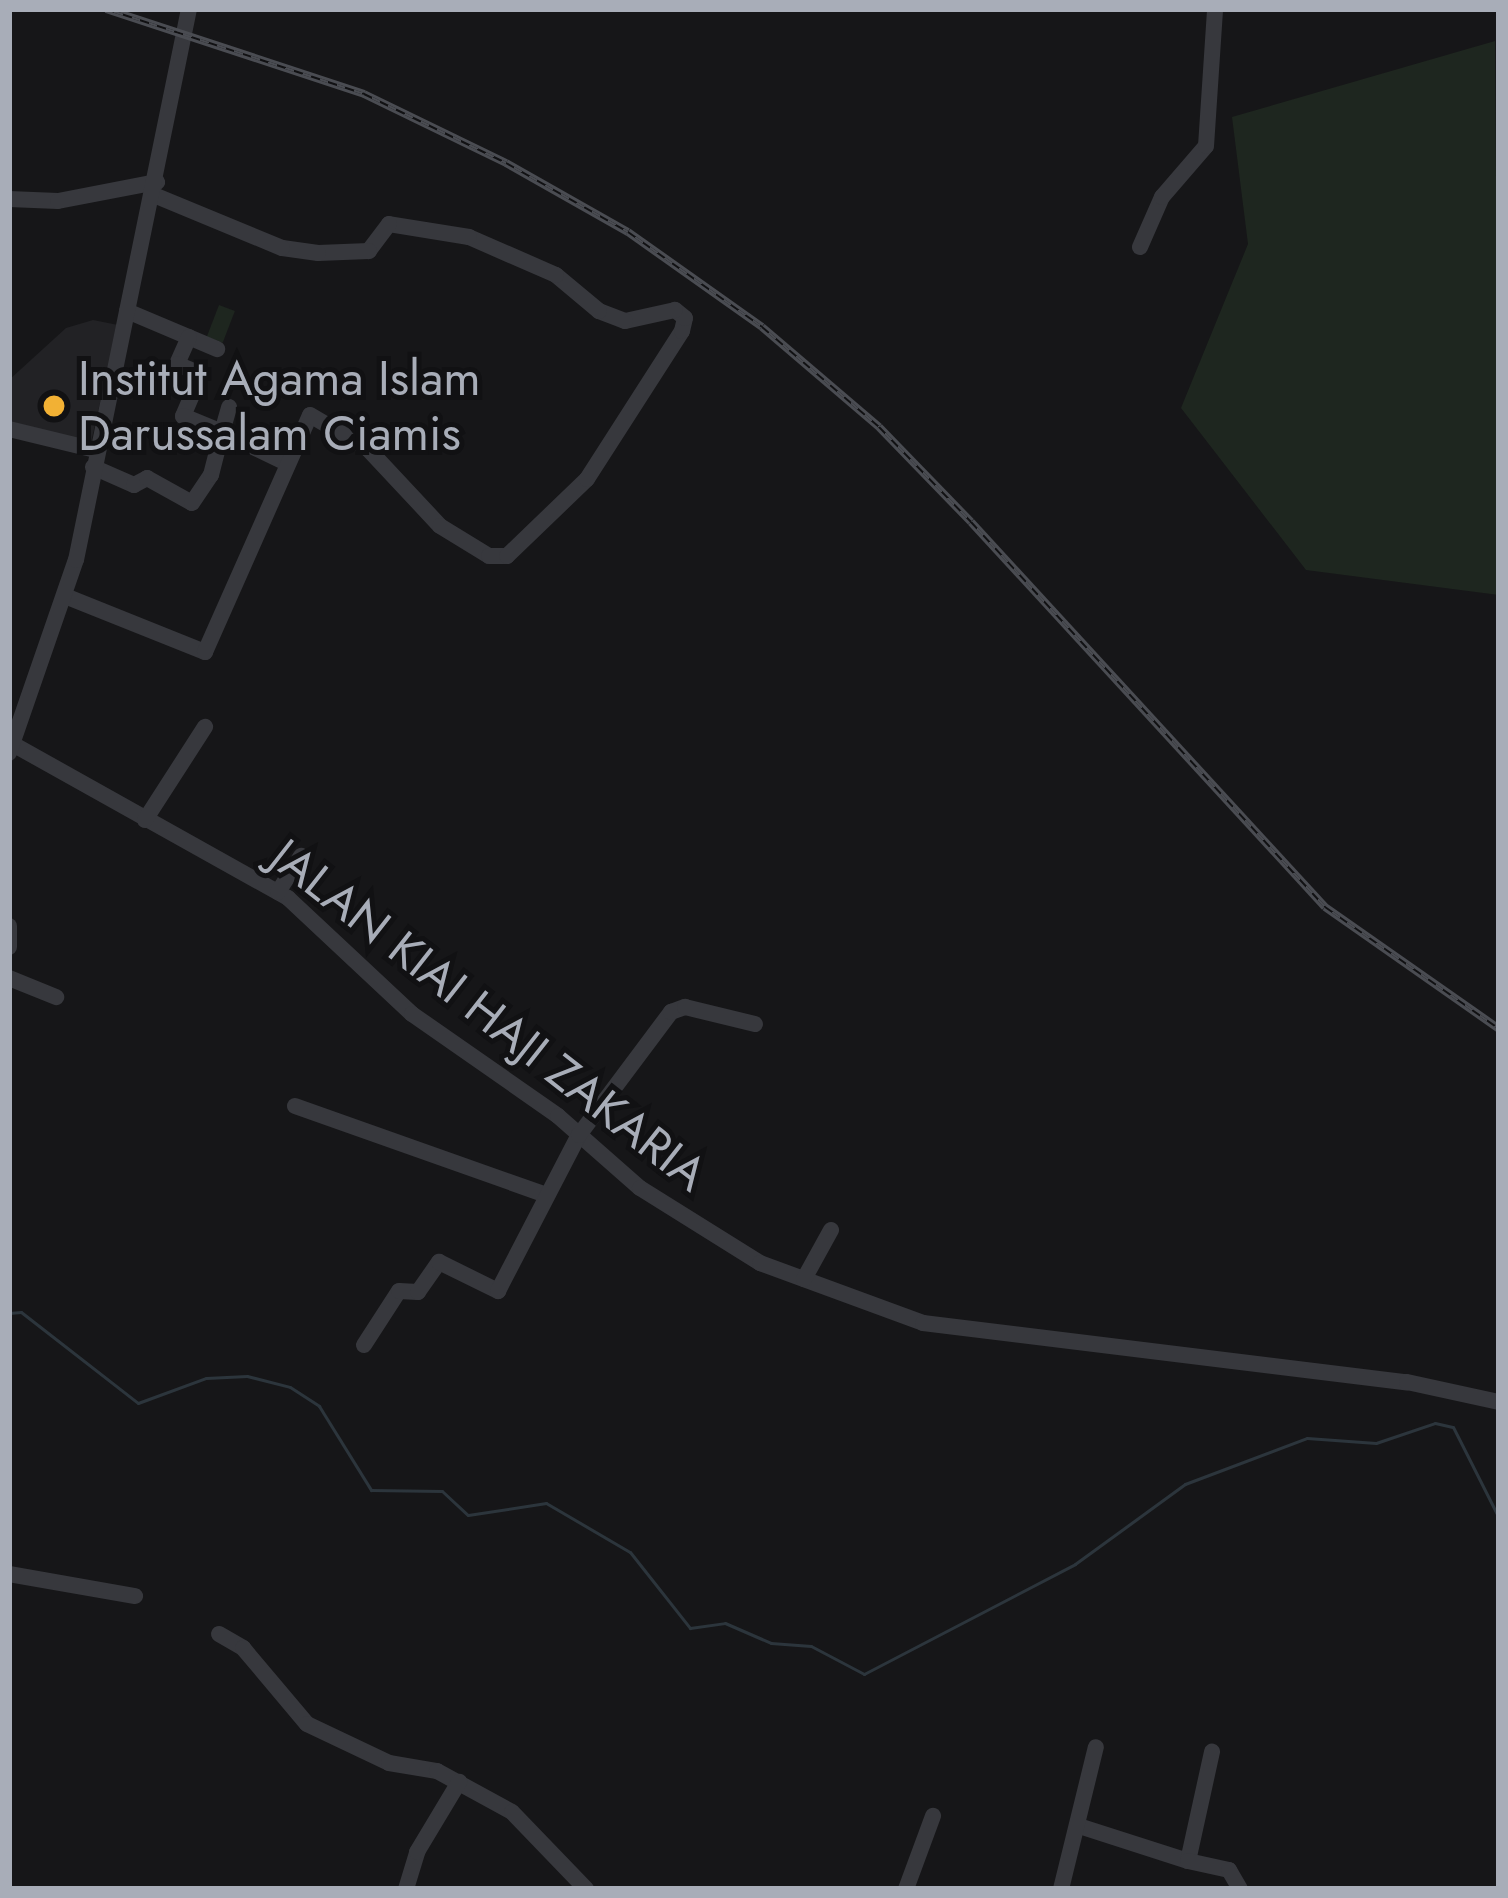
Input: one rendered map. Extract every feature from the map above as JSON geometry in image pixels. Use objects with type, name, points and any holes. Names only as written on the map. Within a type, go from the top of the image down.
[{"type":"street","points":[[10,747],[65,596],[155,189],[189,9]]},
{"type":"street","points":[[1140,247],[1162,196],[1206,146],[1215,9]]},
{"type":"street","points":[[9,199],[58,201],[155,189],[281,248],[318,253],[369,250],[388,224],[451,232],[556,275],[599,311],[626,321],[669,309],[685,318],[587,479],[507,556],[489,556],[440,526],[368,449],[310,415],[206,652],[138,618],[65,596]]},
{"type":"street","points":[[128,311],[217,349]]},
{"type":"street","points":[[189,337],[177,364],[201,374],[184,416],[286,463]]},
{"type":"street","points":[[9,429],[94,459],[134,485],[147,478],[192,502],[211,475],[229,406]]},
{"type":"street","points":[[145,820],[205,727]]},
{"type":"street","name":"JALAN KIAI HAJI ZAKARIA","points":[[10,747],[278,892],[412,1014],[719,1240],[804,1279],[923,1323],[1407,1382],[1499,1402]]},
{"type":"street","points":[[278,892],[301,856]]},
{"type":"street","points":[[9,926],[9,947]]},
{"type":"street","points":[[9,978],[56,997]]},
{"type":"street","points":[[364,1345],[400,1291],[418,1292],[439,1262],[496,1292],[579,1135],[671,1012],[685,1007],[754,1024]]},
{"type":"street","points":[[295,1106],[547,1196]]},
{"type":"street","points":[[804,1279],[831,1230]]},
{"type":"street","points":[[9,1574],[135,1596]]},
{"type":"street","points":[[219,1634],[243,1648],[307,1724],[389,1763],[460,1781],[520,1818],[586,1889]]},
{"type":"street","points":[[1061,1889],[1096,1747]]},
{"type":"street","points":[[1188,1861],[1212,1752]]},
{"type":"street","points":[[406,1889],[417,1852],[460,1781]]},
{"type":"street","points":[[906,1889],[933,1816]]},
{"type":"street","points":[[1079,1826],[1229,1870],[1240,1889]]},
{"type":"shaded area","points":[[1495,41],[1499,595],[1306,570],[1181,408],[1248,244],[1232,117]]},
{"type":"shaded area","points":[[219,305],[235,311],[223,343],[207,337]]},
{"type":"shaded area","name":"Institut Agama Islam Darussalam Ciamis","points":[[93,320],[118,325],[88,455],[9,432],[9,380],[66,328]]},
{"type":"waterway","points":[[9,1313],[21,1312],[138,1403],[206,1378],[247,1376],[290,1387],[319,1406],[371,1490],[442,1491],[468,1515],[546,1503],[630,1552],[690,1628],[725,1623],[771,1643],[811,1646],[864,1674],[1075,1564],[1185,1484],[1307,1438],[1376,1443],[1435,1423],[1453,1427],[1499,1518]]},
{"type":"railway","points":[[106,9],[364,94],[506,163],[628,232],[762,327],[879,427],[1325,907],[1499,1029]]},
{"type":"place","name":"Institut Agama Islam Darussalam Ciamis","points":[[54,406]]}]
